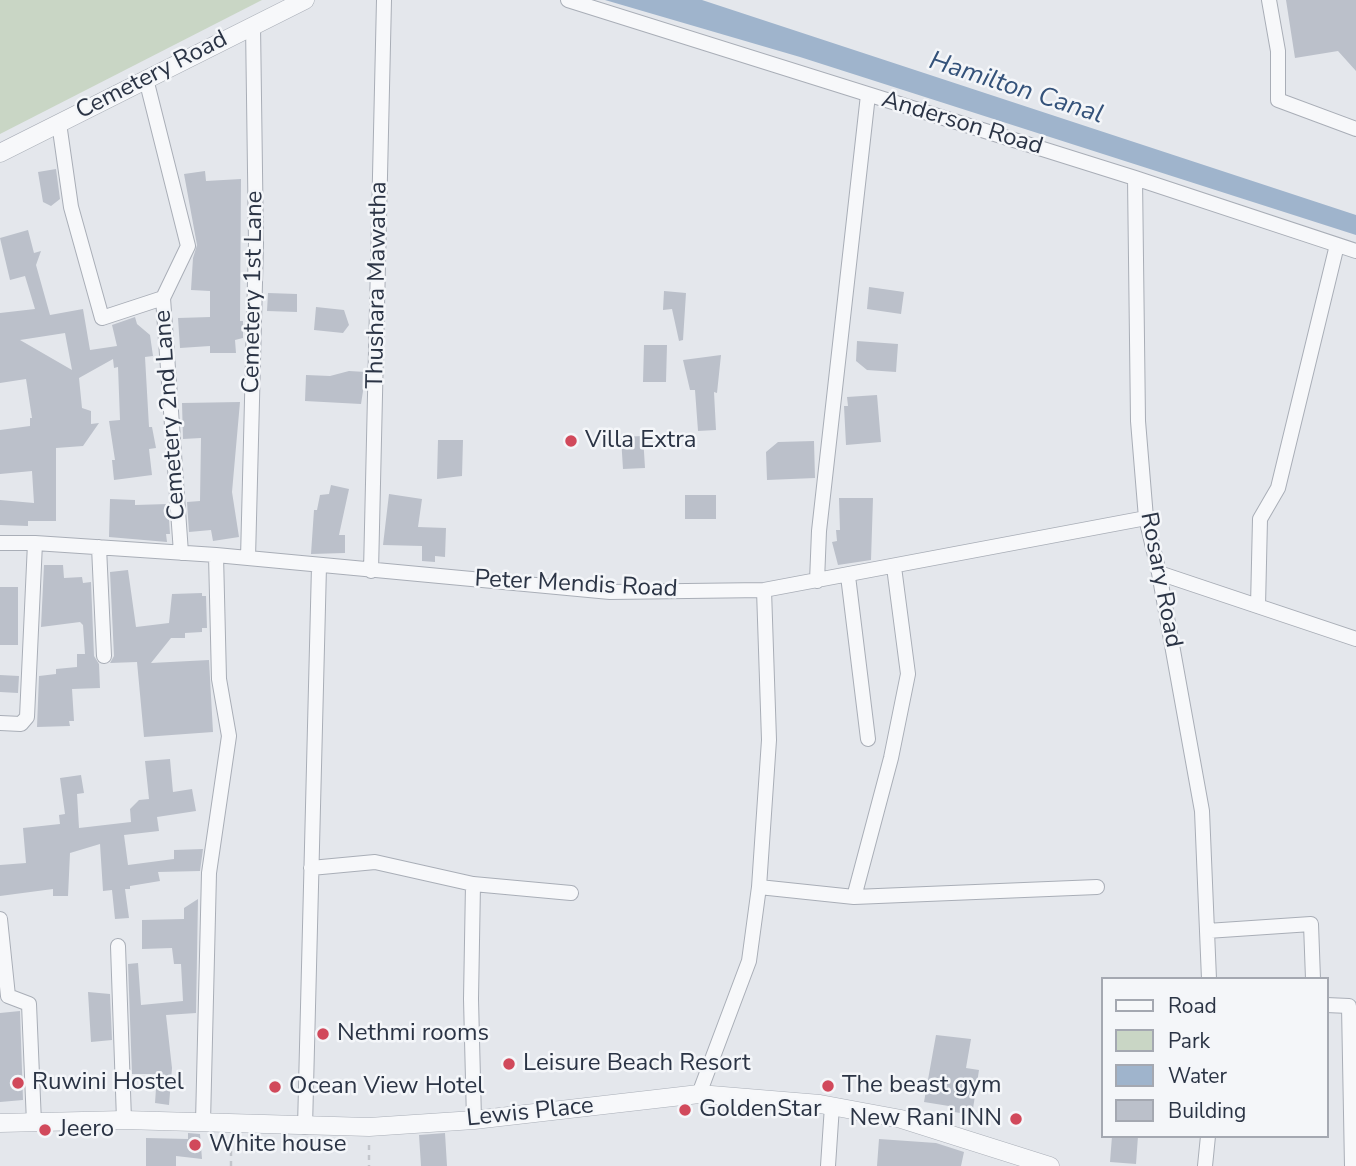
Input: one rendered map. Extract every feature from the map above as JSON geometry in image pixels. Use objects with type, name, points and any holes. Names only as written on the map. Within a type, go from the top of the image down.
[{"type":"street","name":"Cemetery Road","points":[[0,153],[305,0]]},
{"type":"street","name":"Thushara Mawatha","points":[[371,571],[384,0]]},
{"type":"street","name":"Anderson Road","points":[[568,0],[1135,178],[1356,251]]},
{"type":"street","points":[[1269,0],[1278,51],[1278,100],[1356,129]]},
{"type":"street","name":"Cemetery 1st Lane","points":[[248,558],[256,243],[253,25]]},
{"type":"street","name":"Cemetery 2nd Lane","points":[[146,79],[188,246],[163,298],[181,553]]},
{"type":"street","points":[[817,581],[821,517],[868,95]]},
{"type":"street","points":[[59,123],[71,206],[102,317],[163,298]]},
{"type":"street","name":"Rosary Road","points":[[1135,178],[1138,421],[1146,518],[1159,573],[1202,811],[1209,977]]},
{"type":"street","points":[[1258,606],[1261,519],[1278,488],[1337,245]]},
{"type":"street","name":"Peter Mendis Road","points":[[0,544],[35,543],[216,555],[610,592],[764,590],[1146,518]]},
{"type":"street","points":[[0,723],[21,724],[27,718],[35,543]]},
{"type":"street","points":[[99,547],[104,656]]},
{"type":"street","points":[[203,1122],[209,873],[229,736],[219,679],[216,555]]},
{"type":"street","points":[[304,1127],[319,566]]},
{"type":"street","points":[[854,897],[891,758],[908,674],[894,566]]},
{"type":"street","points":[[1159,573],[1356,639]]},
{"type":"street","points":[[849,576],[867,739]]},
{"type":"street","points":[[699,1094],[749,961],[759,887],[769,740],[764,590]]},
{"type":"street","points":[[311,868],[375,862],[473,884],[571,893]]},
{"type":"street","points":[[473,884],[471,999],[474,1119]]},
{"type":"street","points":[[759,887],[854,897],[1097,887]]},
{"type":"street","points":[[0,919],[8,996],[29,1004],[34,1124]]},
{"type":"street","points":[[1207,931],[1311,923],[1313,977]]},
{"type":"street","points":[[118,946],[124,1120]]},
{"type":"street","points":[[1328,1005],[1349,1006],[1352,1166]]},
{"type":"street","name":"Lewis Place","points":[[0,1124],[124,1120],[369,1127],[474,1119],[699,1094],[832,1106],[901,1119],[1012,1160],[1050,1166]]},
{"type":"street","points":[[828,1166],[832,1106]]},
{"type":"street","points":[[1205,1166],[1208,1138]]},
{"type":"path","points":[[231,1166],[232,1124]]},
{"type":"path","points":[[369,1127],[369,1166]]},
{"type":"green space","points":[[0,0],[262,0],[0,134]]},
{"type":"water","points":[[605,0],[702,0],[1356,215],[1356,235],[800,57]]},
{"type":"building","points":[[1286,0],[1356,0],[1356,71],[1338,51],[1295,58]]},
{"type":"building","points":[[56,169],[60,199],[51,206],[43,202],[38,172]]},
{"type":"building","points":[[205,171],[206,181],[241,179],[240,321],[243,321],[243,338],[235,340],[236,353],[210,353],[210,346],[180,348],[178,318],[210,317],[210,291],[191,290],[193,258],[197,245],[184,174]]},
{"type":"building","points":[[28,230],[34,253],[41,251],[36,265],[50,315],[83,309],[90,350],[117,346],[112,325],[135,317],[137,324],[150,335],[153,356],[145,357],[149,427],[152,427],[156,448],[149,449],[152,475],[114,480],[112,460],[115,460],[109,421],[120,420],[118,367],[114,368],[113,359],[79,378],[82,408],[91,411],[91,424],[99,423],[83,446],[56,448],[56,521],[28,521],[28,526],[0,525],[0,500],[34,503],[32,471],[0,474],[0,430],[30,426],[32,418],[26,379],[0,383],[0,313],[35,309],[25,276],[10,280],[0,238]],"holes":[[[65,333],[72,370],[20,340]]]},
{"type":"building","points":[[869,287],[904,292],[901,314],[867,309]]},
{"type":"building","points":[[664,291],[686,293],[683,340],[679,341],[672,309],[663,310]]},
{"type":"building","points":[[268,293],[297,294],[297,312],[267,311]]},
{"type":"building","points":[[316,307],[344,310],[349,325],[343,333],[314,330]]},
{"type":"building","points":[[857,341],[898,344],[896,372],[867,370],[856,361]]},
{"type":"building","points":[[644,345],[667,345],[666,382],[643,382]]},
{"type":"building","points":[[721,355],[717,393],[714,392],[716,430],[698,431],[695,390],[690,390],[683,360]]},
{"type":"building","points":[[349,371],[366,372],[361,404],[305,401],[306,375],[330,376]]},
{"type":"building","points":[[877,395],[881,442],[846,445],[844,406],[848,406],[847,397]]},
{"type":"building","points":[[240,402],[232,492],[239,537],[213,541],[211,530],[189,532],[187,502],[200,501],[201,438],[183,439],[182,403]]},
{"type":"building","points":[[643,436],[645,468],[623,469],[621,437]]},
{"type":"building","points":[[438,440],[463,440],[462,476],[437,479]]},
{"type":"building","points":[[814,441],[815,478],[767,480],[766,452],[778,442]]},
{"type":"building","points":[[331,485],[349,489],[339,535],[345,535],[345,553],[311,554],[314,510],[317,510],[320,495],[329,494]]},
{"type":"building","points":[[389,494],[422,499],[418,527],[446,528],[445,557],[435,556],[435,562],[422,561],[422,546],[383,545]]},
{"type":"building","points":[[685,495],[716,495],[716,519],[685,519]]},
{"type":"building","points":[[839,498],[873,498],[871,560],[838,565],[832,542],[837,541],[836,530],[840,530]]},
{"type":"building","points":[[110,499],[135,500],[135,505],[168,504],[170,534],[166,534],[167,542],[109,537]]},
{"type":"building","points":[[44,565],[63,565],[64,578],[82,577],[83,583],[91,582],[94,656],[99,664],[100,688],[72,689],[74,721],[69,721],[70,726],[37,727],[39,676],[56,674],[56,669],[77,667],[77,654],[85,654],[83,625],[80,622],[41,627]]},
{"type":"building","points":[[128,570],[136,627],[169,623],[172,594],[202,593],[202,596],[206,596],[207,628],[202,628],[202,632],[185,633],[185,638],[171,638],[151,663],[209,660],[213,732],[144,737],[137,662],[110,663],[114,656],[110,572]]},
{"type":"building","points":[[0,587],[18,587],[18,645],[0,645]]},
{"type":"building","points":[[0,675],[19,676],[18,693],[0,692]]},
{"type":"building","points":[[170,759],[173,792],[192,789],[196,811],[157,817],[159,831],[124,835],[128,865],[174,859],[174,850],[203,849],[200,871],[158,872],[160,881],[130,886],[130,889],[125,889],[129,918],[115,919],[112,890],[103,891],[100,844],[70,853],[68,896],[53,896],[53,889],[0,896],[0,865],[26,863],[23,828],[60,824],[59,815],[65,814],[60,778],[81,775],[84,793],[77,794],[79,828],[131,822],[130,809],[139,800],[149,799],[145,761]]},
{"type":"building","points":[[198,899],[196,1013],[166,1015],[172,1068],[169,1105],[155,1103],[157,1074],[132,1074],[128,964],[138,963],[141,1005],[183,1001],[181,964],[174,964],[172,948],[142,949],[142,920],[184,919],[184,908]]},
{"type":"building","points":[[88,992],[110,994],[112,1040],[91,1042]]},
{"type":"building","points":[[20,1011],[23,1100],[0,1102],[0,1013]]},
{"type":"building","points":[[936,1035],[971,1039],[966,1068],[979,1070],[972,1115],[954,1112],[955,1107],[924,1102]]},
{"type":"building","points":[[188,1133],[200,1134],[202,1159],[176,1156],[176,1166],[146,1166],[146,1138],[188,1139]]},
{"type":"building","points":[[445,1133],[447,1166],[421,1166],[419,1135]]},
{"type":"building","points":[[1112,1138],[1138,1138],[1136,1164],[1110,1162]]},
{"type":"building","points":[[879,1139],[936,1143],[964,1152],[961,1166],[877,1166]]},
{"type":"place","name":"Villa Extra","points":[[571,441]]},
{"type":"place","name":"Nethmi rooms","points":[[323,1034]]},
{"type":"place","name":"Leisure Beach Resort","points":[[509,1064]]},
{"type":"place","name":"Ruwini Hostel","points":[[18,1083]]},
{"type":"place","name":"The beast gym","points":[[828,1086]]},
{"type":"place","name":"Ocean View Hotel","points":[[275,1087]]},
{"type":"place","name":"GoldenStar","points":[[685,1110]]},
{"type":"place","name":"New Rani INN","points":[[1016,1119]]},
{"type":"place","name":"Jeero","points":[[45,1130]]},
{"type":"place","name":"White house","points":[[195,1145]]},
{"type":"water label","name":"Hamilton Canal","points":[[1016,89]]}]
